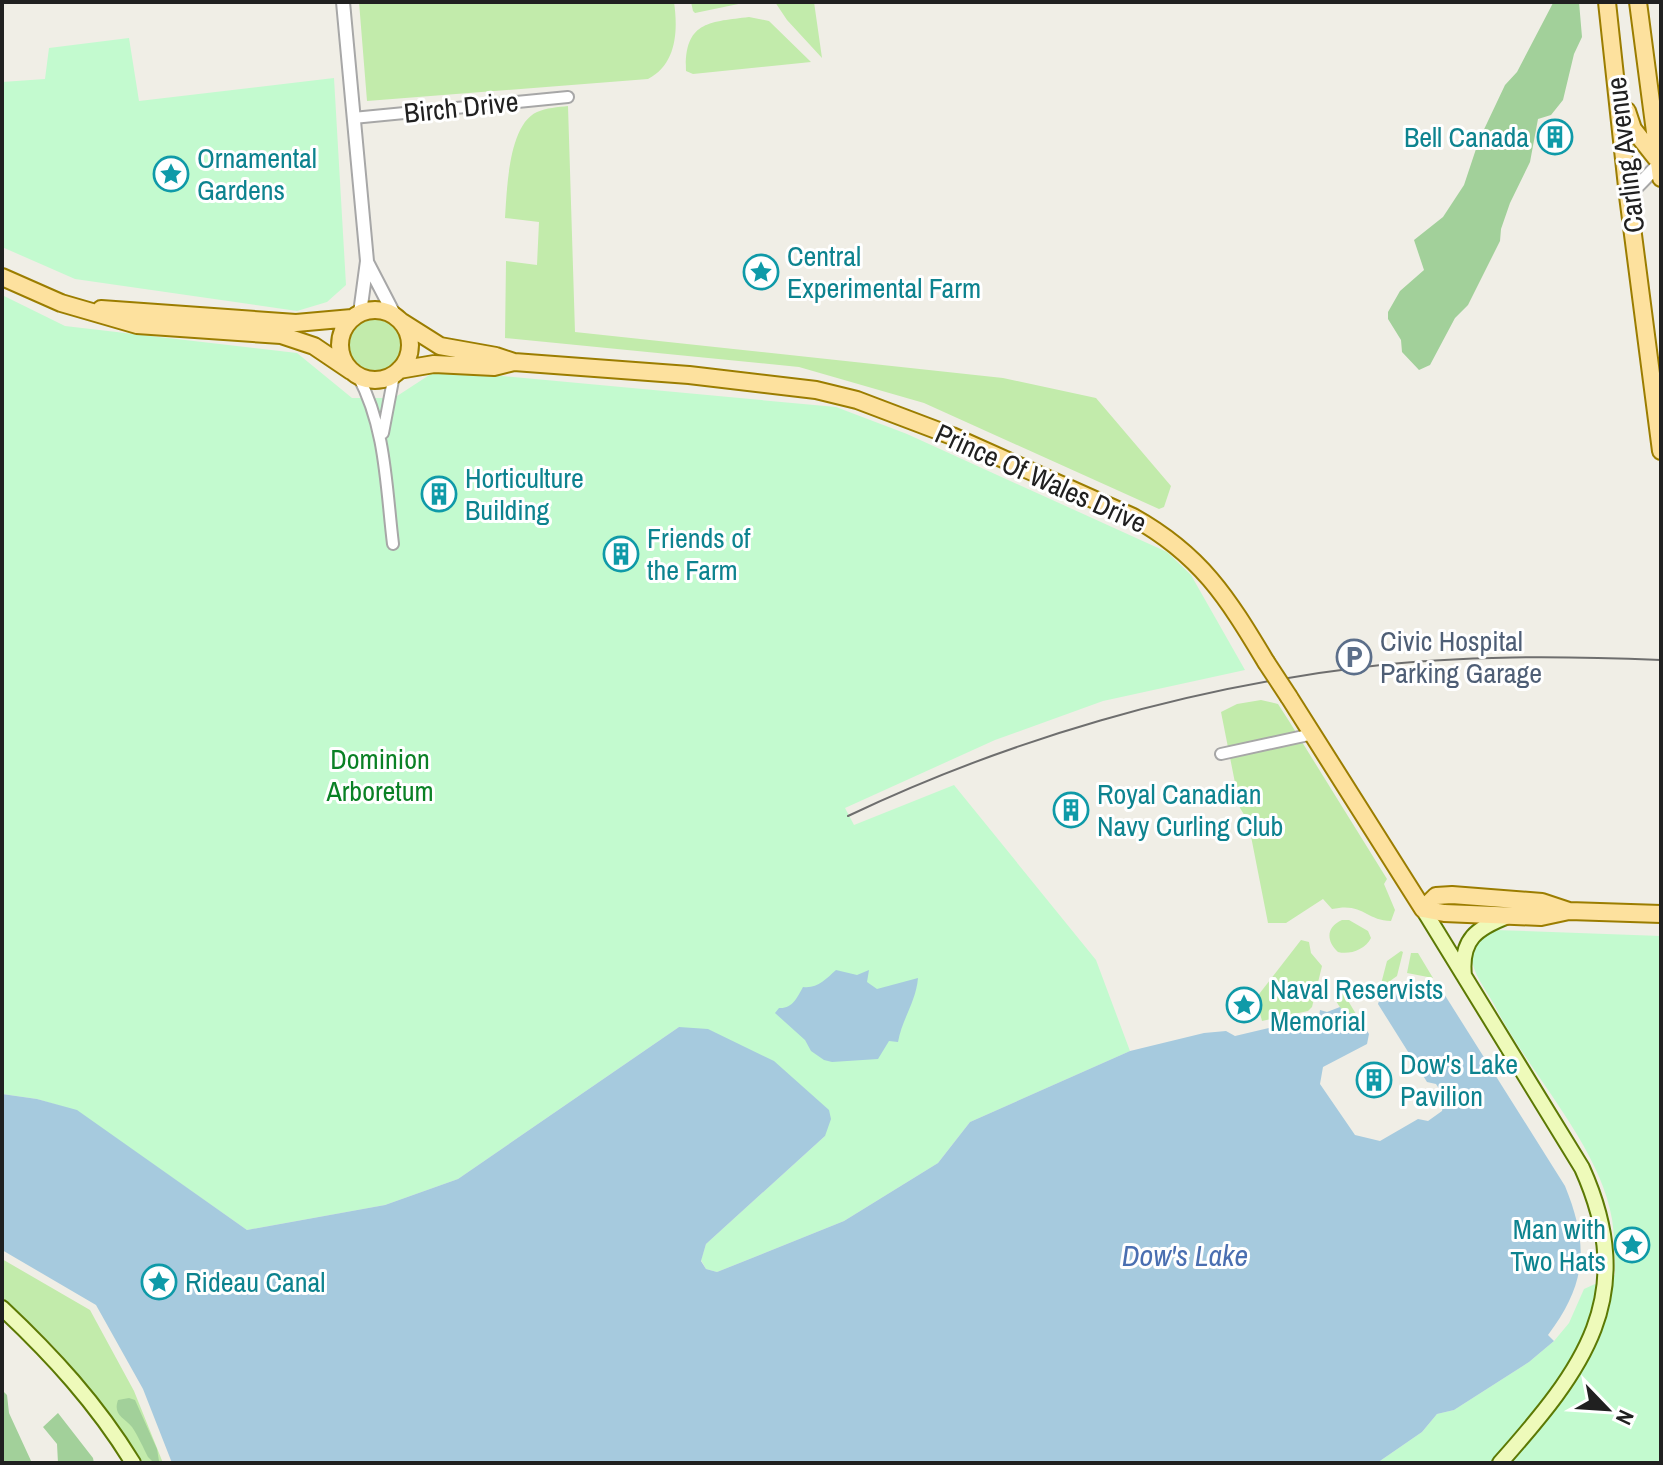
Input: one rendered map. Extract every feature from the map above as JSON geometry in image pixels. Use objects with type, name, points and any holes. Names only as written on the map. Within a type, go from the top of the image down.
[{"type":"main road","name":"Carling Avenue","points":[[1607,2],[1661,451]]},
{"type":"main road","name":"Carling Avenue","points":[[1638,2],[1661,178]]},
{"type":"main road","points":[[1614,64],[1633,129],[1660,162]]},
{"type":"main road","points":[[1651,102],[1661,118]]},
{"type":"main road","points":[[2,277],[48,298],[80,308],[137,325],[281,335],[314,346],[355,373],[375,380],[396,373],[406,362],[410,342],[399,319],[378,309],[296,323],[80,308]]},
{"type":"main road","points":[[355,373],[342,357],[340,349],[342,332],[356,315]]},
{"type":"main road","name":"Prince Of Wales Drive","points":[[399,319],[440,346],[514,362],[689,375],[816,390],[857,400],[904,416],[1133,517],[1162,533],[1214,582],[1423,909]]},
{"type":"main road","name":"Prince Of Wales Drive","points":[[396,373],[434,364],[494,367],[514,362]]},
{"type":"main road","points":[[1423,909],[1436,896],[1452,895],[1542,902],[1569,911]]},
{"type":"main road","points":[[1423,909],[1444,913],[1541,917],[1569,911],[1661,914]]},
{"type":"main road","points":[[1423,909],[1582,1168],[1598,1207],[1604,1244],[1605,1279],[1601,1308],[1580,1362],[1538,1419],[1500,1463]]},
{"type":"main road","points":[[1464,976],[1464,958],[1470,938],[1480,928],[1508,916]]},
{"type":"main road","points":[[2,1308],[69,1375],[107,1423],[133,1463]]},
{"type":"street","points":[[343,2],[367,261],[356,315]]},
{"type":"street","name":"Birch Drive","points":[[353,118],[568,97]]},
{"type":"street","points":[[1628,196],[1660,162]]},
{"type":"street","points":[[367,261],[399,319]]},
{"type":"street","points":[[355,373],[370,400],[382,439],[393,544]]},
{"type":"street","points":[[382,439],[396,373]]},
{"type":"street","points":[[1221,754],[1313,734]]},
{"type":"green space","points":[[359,2],[674,2],[676,24],[673,45],[665,65],[648,79],[367,101]]},
{"type":"green space","points":[[691,2],[748,2],[695,13]]},
{"type":"green space","points":[[775,2],[814,2],[822,58],[787,20]]},
{"type":"green space","points":[[1579,2],[1582,37],[1574,54],[1563,100],[1551,115],[1538,119],[1530,162],[1510,203],[1500,241],[1468,305],[1455,318],[1430,365],[1419,370],[1402,352],[1401,340],[1388,319],[1388,312],[1400,291],[1424,270],[1414,240],[1443,217],[1464,185],[1479,140],[1505,85],[1517,72],[1553,3]]},
{"type":"green space","points":[[749,17],[769,21],[811,62],[693,74],[686,71],[690,42],[702,27]]},
{"type":"green space","name":"Ornamental Gardens","points":[[129,38],[139,101],[334,78],[346,285],[327,302],[297,311],[75,279],[2,247],[2,82],[45,79],[49,48]]},
{"type":"green space","points":[[568,106],[575,332],[1003,378],[1096,398],[1171,486],[1164,507],[1159,509],[924,403],[799,367],[505,338],[506,261],[537,265],[539,222],[505,218],[508,176],[515,144],[527,119],[537,112]]},
{"type":"green space","name":"Dominion Arboretum","points":[[2,295],[65,326],[297,353],[352,398],[394,398],[437,370],[836,407],[907,434],[1167,552],[1191,575],[1245,670],[1103,701],[995,740],[845,808],[854,825],[954,785],[1096,960],[1130,1051],[970,1122],[938,1163],[844,1221],[717,1272],[706,1269],[701,1260],[706,1244],[825,1136],[679,1027],[458,1179],[385,1205],[247,1230],[77,1111],[37,1099],[2,1094]]},
{"type":"green space","points":[[374,318],[393,326],[401,345],[393,364],[374,372],[355,364],[347,345],[355,326]]},
{"type":"green space","points":[[1261,700],[1278,704],[1387,879],[1384,884],[1395,910],[1391,921],[1375,918],[1357,909],[1332,909],[1323,899],[1286,923],[1268,923],[1248,821],[1240,808],[1221,712],[1237,704]]},
{"type":"green space","points":[[1342,920],[1349,920],[1368,931],[1371,938],[1365,946],[1347,953],[1338,952],[1331,943],[1330,934],[1333,926]]},
{"type":"green space","points":[[1495,930],[1661,936],[1661,1463],[1377,1463],[1422,1432],[1437,1414],[1454,1410],[1529,1362],[1554,1341],[1569,1323],[1584,1289],[1615,1275],[1612,1219],[1594,1165],[1511,1035],[1474,967],[1474,945],[1485,934]]},
{"type":"green space","points":[[1301,940],[1309,942],[1311,953],[1322,966],[1312,1007],[1308,1011],[1262,1021],[1256,998]]},
{"type":"green space","points":[[1401,951],[1397,976],[1383,986],[1387,961]]},
{"type":"green space","points":[[1411,953],[1418,953],[1433,978],[1407,973]]},
{"type":"green space","points":[[1336,988],[1341,989],[1356,1014],[1343,1012],[1334,998]]},
{"type":"green space","points":[[2,1259],[90,1310],[134,1391],[163,1463],[143,1463],[79,1375],[2,1298]]},
{"type":"green space","points":[[2,1390],[7,1395],[9,1413],[32,1463],[2,1463]]},
{"type":"green space","points":[[118,1400],[135,1400],[157,1449],[159,1461],[148,1457],[132,1427],[118,1412]]},
{"type":"green space","points":[[58,1413],[94,1463],[58,1463],[57,1444],[43,1427]]},
{"type":"water","points":[[836,970],[857,975],[869,970],[867,982],[877,989],[918,978],[898,1042],[889,1041],[878,1059],[824,1060],[811,1051],[805,1040],[775,1013],[779,1008],[791,1005],[803,987],[817,985]]},
{"type":"water","name":"Dow's Lake","points":[[1406,981],[1441,989],[1565,1186],[1578,1227],[1580,1263],[1570,1298],[1548,1335],[1554,1341],[1529,1362],[1454,1410],[1437,1414],[1422,1432],[1377,1463],[172,1463],[143,1389],[96,1305],[2,1250],[2,1094],[37,1099],[77,1110],[247,1230],[385,1205],[458,1179],[679,1027],[708,1029],[774,1061],[829,1110],[831,1119],[825,1136],[706,1244],[701,1261],[706,1269],[717,1272],[844,1221],[938,1163],[970,1122],[1130,1051],[1204,1033],[1226,1031],[1235,1036],[1282,1025],[1298,1030],[1319,1017],[1320,1010],[1327,1012],[1340,1007],[1343,1012],[1356,1014],[1369,1034],[1367,1044],[1323,1067],[1320,1084],[1355,1135],[1380,1141],[1418,1119],[1428,1121],[1442,1111],[1445,1098],[1436,1084],[1427,1082],[1378,1004],[1380,998]]},
{"type":"tram line","points":[[848,816],[909,788],[1036,741],[1100,720],[1231,688],[1364,667],[1438,660],[1550,657],[1661,660]]},
{"type":"place","name":"Bell Canada","points":[[1555,137]]},
{"type":"place","name":"Ornamental Gardens","points":[[171,174]]},
{"type":"place","name":"Central Experimental Farm","points":[[761,272]]},
{"type":"place","name":"Horticulture Building","points":[[439,494]]},
{"type":"place","name":"Friends of the Farm","points":[[621,554]]},
{"type":"place","name":"Civic Hospital Parking Garage","points":[[1354,657]]},
{"type":"place","name":"Royal Canadian Navy Curling Club","points":[[1071,810]]},
{"type":"place","name":"Naval Reservists Memorial","points":[[1244,1005]]},
{"type":"place","name":"Dow's Lake Pavilion","points":[[1374,1080]]},
{"type":"place","name":"Man with Two Hats","points":[[1632,1245]]},
{"type":"place","name":"Rideau Canal","points":[[159,1282]]}]
